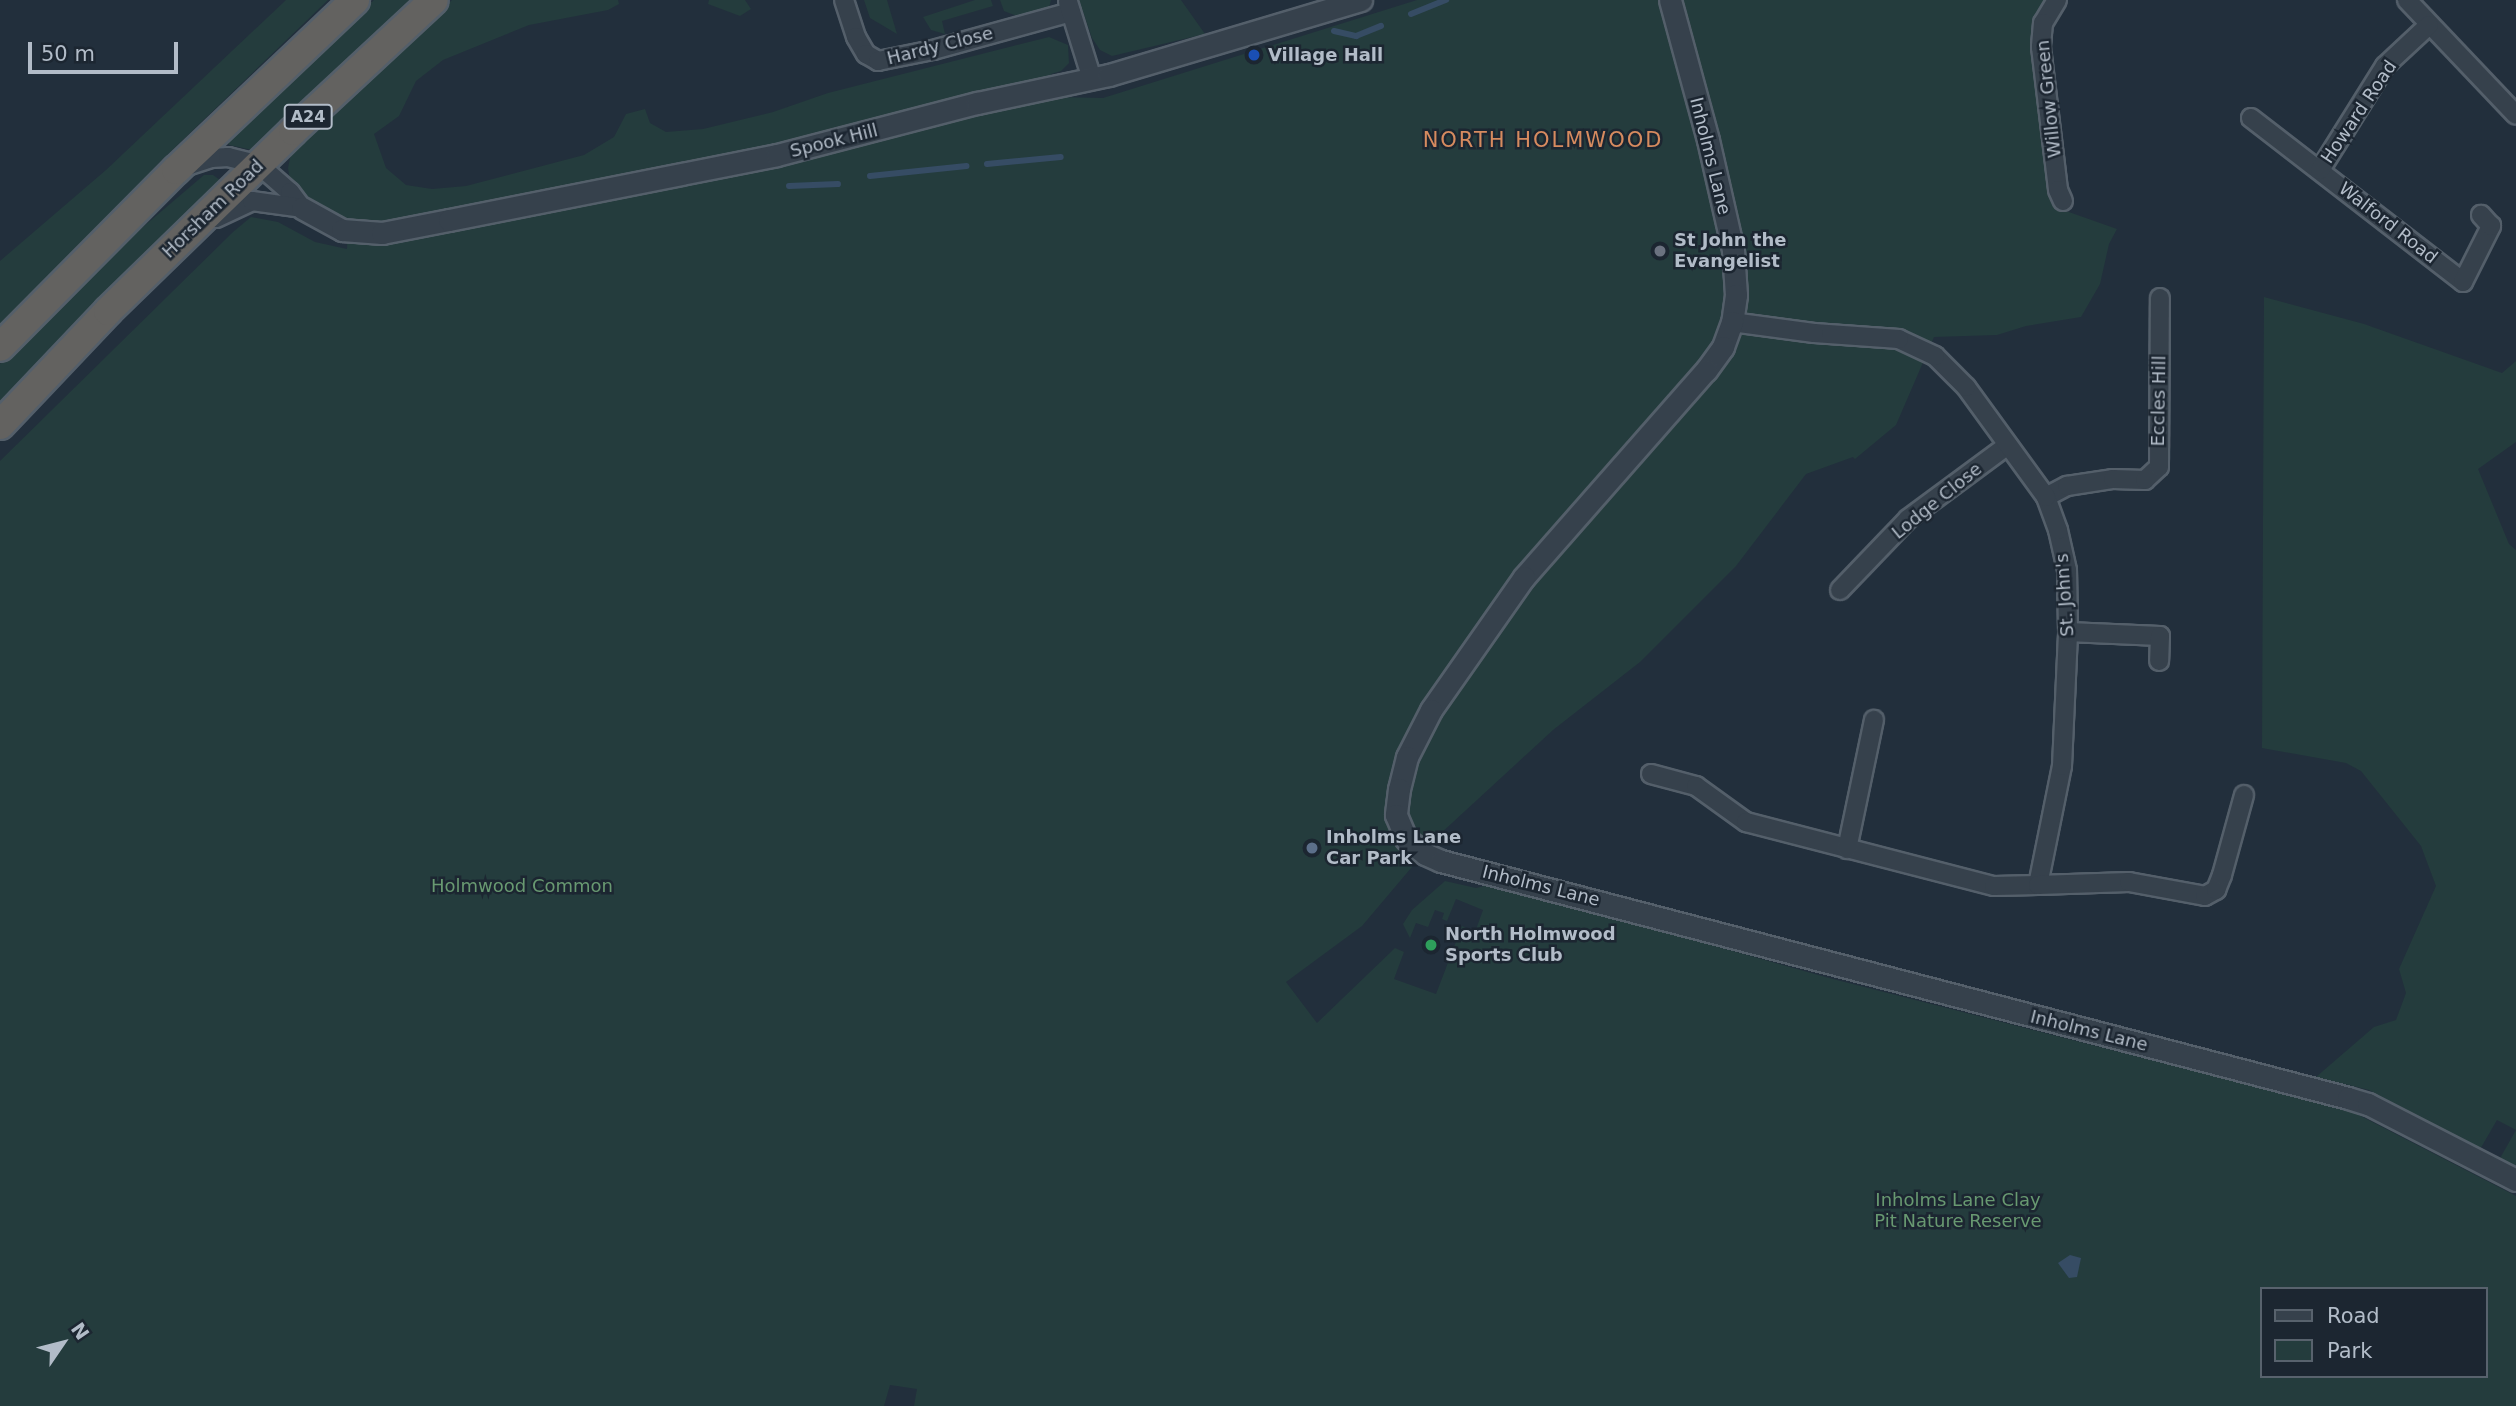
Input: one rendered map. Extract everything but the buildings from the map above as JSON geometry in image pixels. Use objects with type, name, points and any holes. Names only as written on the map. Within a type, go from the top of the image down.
[{"type":"highway","points":[[0,347],[176,170],[355,0]]},
{"type":"highway","name":"Horsham Road","points":[[0,425],[108,311],[258,164],[434,0]]},
{"type":"street","name":"Hardy Close","points":[[844,0],[856,37],[866,54],[878,61],[933,50],[1070,6]]},
{"type":"street","name":"Spook Hill","points":[[185,236],[236,206],[252,201],[302,208],[342,230],[382,233],[777,155],[977,103],[1092,79],[1361,0]]},
{"type":"street","name":"Inholms Lane","points":[[1670,0],[1708,140],[1733,250],[1736,295],[1732,322],[1723,346],[1706,370],[1524,577],[1431,710],[1407,757],[1399,789],[1396,815],[1406,839],[1425,854],[1441,861],[2368,1104],[2516,1180]]},
{"type":"street","name":"Willow Green","points":[[2057,0],[2043,23],[2041,47],[2058,190],[2063,201]]},
{"type":"street","points":[[2407,0],[2516,116]]},
{"type":"street","points":[[1070,6],[1092,79]]},
{"type":"street","name":"Howard Road","points":[[2320,170],[2385,66],[2429,25]]},
{"type":"street","name":"Walford Road","points":[[2251,118],[2463,282],[2491,226],[2481,215]]},
{"type":"street","points":[[176,170],[211,158],[228,157],[258,164]]},
{"type":"street","name":"Spook Hill","points":[[258,164],[290,192],[302,208]]},
{"type":"street","name":"Eccles Hill","points":[[2046,497],[2067,486],[2113,479],[2146,480],[2159,467],[2160,298]]},
{"type":"street","name":"St. John's","points":[[1732,322],[1814,333],[1899,339],[1935,356],[1965,387],[2046,497],[2058,530],[2067,570],[2068,632],[2062,766],[2038,885]]},
{"type":"street","name":"Lodge Close","points":[[1840,590],[1908,519],[2008,445]]},
{"type":"street","points":[[2068,632],[2160,636],[2159,661]]},
{"type":"street","points":[[1847,849],[1874,720]]},
{"type":"street","points":[[1651,774],[1696,786],[1746,822],[1994,886],[2129,882],[2205,896],[2216,890],[2220,883],[2244,795]]},
{"type":"green space","points":[[286,0],[328,0],[163,159],[0,333],[0,261],[106,170]]},
{"type":"green space","points":[[374,0],[417,0],[257,151],[229,145],[227,136]]},
{"type":"green space","name":"Holmwood Common","points":[[452,0],[618,0],[619,4],[608,10],[529,25],[443,60],[416,81],[399,116],[374,134],[386,168],[406,185],[432,189],[466,186],[584,155],[614,137],[626,114],[645,109],[650,123],[666,132],[703,129],[773,112],[828,93],[1049,37],[1068,45],[1069,63],[1061,71],[1051,74],[1056,97],[1103,98],[1417,0],[2046,0],[2035,16],[2033,47],[2059,204],[2066,211],[2117,229],[2109,244],[2100,284],[2081,317],[2026,326],[1997,335],[1934,337],[1896,425],[1855,459],[1853,457],[1806,474],[1736,566],[1640,662],[1553,730],[1439,835],[1362,926],[1286,982],[1317,1023],[1395,948],[1404,952],[1394,979],[1436,994],[1462,926],[1475,932],[1483,910],[1456,899],[1447,921],[1442,919],[1444,913],[1435,910],[1428,927],[1416,923],[1410,938],[1403,924],[1412,910],[1445,881],[1476,888],[1493,884],[1829,978],[2351,1111],[2516,1196],[2516,1406],[914,1406],[917,1389],[890,1385],[884,1406],[0,1406],[0,461],[251,217],[278,222],[315,242],[347,249],[348,219],[331,219],[290,181],[288,168],[291,153],[298,142]]},
{"type":"green space","points":[[709,0],[745,0],[751,9],[740,16],[708,4]]},
{"type":"green space","points":[[864,0],[887,0],[897,34],[870,18]]},
{"type":"green space","points":[[975,0],[991,0],[993,6],[942,21],[945,34],[931,30],[923,17]]},
{"type":"green space","points":[[1000,0],[1051,0],[1049,8],[1019,17],[1004,11]]},
{"type":"green space","points":[[1079,0],[1181,0],[1205,34],[1112,56],[1100,50],[1092,38]]},
{"type":"green space","points":[[204,175],[213,175],[220,180],[219,186],[0,406],[0,364],[116,250]]},
{"type":"green space","points":[[2264,297],[2364,324],[2502,373],[2516,361],[2516,442],[2478,469],[2509,544],[2516,550],[2516,1130],[2497,1120],[2479,1151],[2369,1090],[2316,1077],[2374,1027],[2396,1020],[2406,993],[2399,969],[2436,886],[2421,846],[2361,771],[2346,763],[2262,748]]},
{"type":"green space","points":[[2516,1130],[2516,1169],[2499,1160]]},
{"type":"water","points":[[2070,1255],[2081,1258],[2077,1277],[2069,1278],[2058,1263]]},
{"type":"waterway","points":[[1411,14],[1446,0]]},
{"type":"waterway","points":[[1334,31],[1356,36],[1381,26]]},
{"type":"waterway","points":[[987,164],[1061,157]]},
{"type":"waterway","points":[[870,176],[966,166]]},
{"type":"waterway","points":[[789,186],[838,184]]},
{"type":"place","name":"Village Hall","points":[[1254,55]]},
{"type":"place","name":"St John the Evangelist","points":[[1660,251]]},
{"type":"place","name":"Inholms Lane Car Park","points":[[1312,848]]},
{"type":"place","name":"North Holmwood Sports Club","points":[[1431,945]]},
{"type":"district","name":"NORTH HOLMWOOD","points":[[1543,140]]},
{"type":"park label","name":"Inholms Lane Clay Pit Nature Reserve","points":[[1958,1211]]}]
